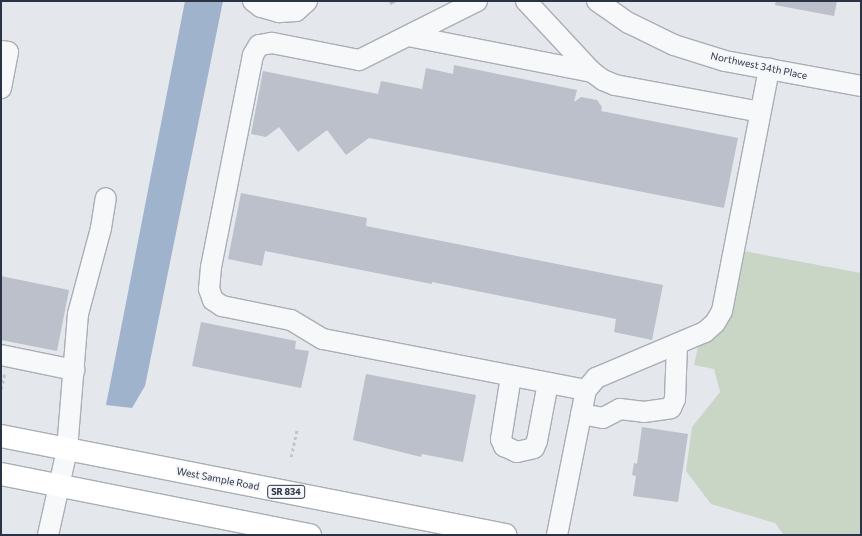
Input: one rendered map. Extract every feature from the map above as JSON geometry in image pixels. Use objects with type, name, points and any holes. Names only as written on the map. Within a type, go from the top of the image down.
[{"type":"main road","name":"West Sample Road","points":[[1,436],[505,535]]},
{"type":"main road","points":[[1,474],[272,531],[310,535]]},
{"type":"street","points":[[253,1],[261,7],[279,12],[296,11],[307,1]]},
{"type":"street","points":[[478,1],[359,60],[272,43],[259,45],[253,55],[211,267],[209,290],[213,300],[222,306],[291,320],[323,339],[586,390]]},
{"type":"street","points":[[526,1],[592,72],[615,85],[760,112]]},
{"type":"street","name":"Northwest 34th Place","points":[[597,1],[628,23],[674,45],[725,61],[861,86]]},
{"type":"street","points":[[409,36],[592,72]]},
{"type":"street","points":[[1,51],[8,52],[1,88]]},
{"type":"street","points":[[557,535],[586,390],[596,378],[705,332],[715,323],[722,311],[769,69]]},
{"type":"street","points":[[48,535],[58,485],[68,450],[78,314],[101,228],[106,198]]},
{"type":"street","points":[[581,414],[603,418],[620,409],[644,412],[671,408],[675,399],[677,344]]},
{"type":"street","points":[[3,363],[74,370]]},
{"type":"street","points":[[510,376],[501,439],[504,446],[517,452],[534,448],[537,441],[548,383]]},
{"type":"path","points":[[1,389],[3,363]]},
{"type":"path","points":[[291,457],[297,428]]},
{"type":"green space","points":[[744,251],[861,273],[861,535],[784,535],[775,523],[711,504],[686,471],[692,427],[720,392],[714,369],[694,365],[699,342],[715,334],[726,324]]},
{"type":"water","points":[[185,1],[223,1],[145,386],[132,408],[106,405]]},
{"type":"building","points":[[388,1],[398,1],[391,5]]},
{"type":"building","points":[[776,1],[837,1],[834,16],[775,5]]},
{"type":"building","points":[[454,65],[577,90],[574,102],[581,97],[597,100],[602,107],[601,111],[738,138],[724,208],[369,138],[346,155],[327,130],[298,152],[279,127],[266,137],[251,134],[263,71],[378,94],[381,81],[422,89],[426,68],[453,74]]},
{"type":"building","points":[[241,193],[367,218],[366,226],[663,285],[652,340],[614,332],[616,319],[432,282],[432,284],[265,251],[262,266],[228,259]]},
{"type":"building","points":[[1,276],[69,290],[57,351],[1,340]]},
{"type":"building","points":[[201,322],[296,341],[295,349],[309,351],[301,388],[192,366]]},
{"type":"building","points":[[366,374],[476,395],[463,462],[422,454],[421,457],[353,440]]},
{"type":"building","points":[[642,427],[688,434],[678,502],[633,496],[636,476],[632,475],[634,463],[637,464]]}]
